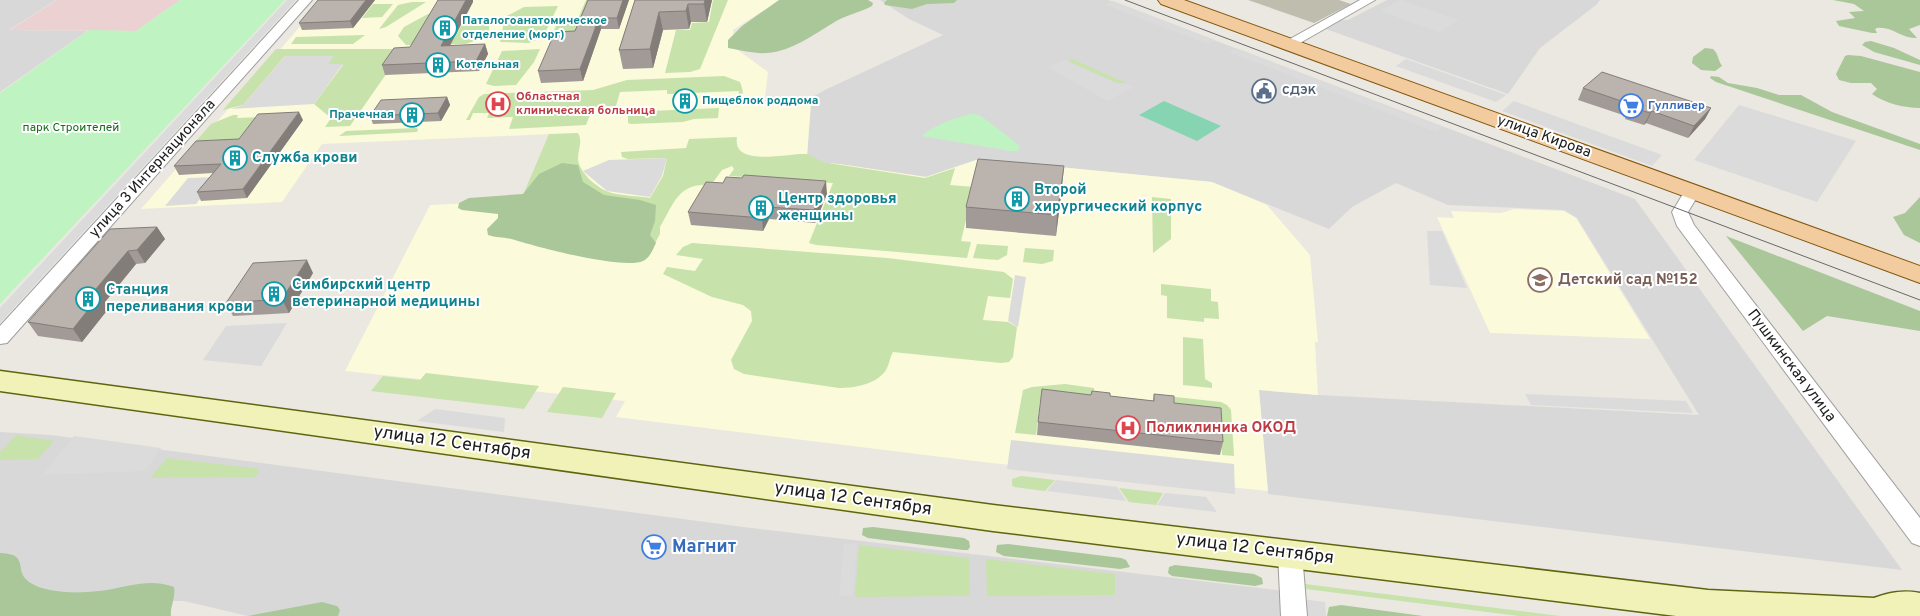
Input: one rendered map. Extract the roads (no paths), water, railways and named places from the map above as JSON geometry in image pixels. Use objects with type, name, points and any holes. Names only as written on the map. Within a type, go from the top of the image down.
[{"type":"main road","name":"улица Кирова","points":[[1167,0],[1920,275]]},
{"type":"main road","name":"улица 12 Сентября","points":[[0,380],[984,517],[1708,605],[1878,615],[1889,607],[1920,608]]},
{"type":"main road","name":"улица 12 Сентября","points":[[1708,605],[1742,616]]},
{"type":"street","name":"улица 3 Интернационала","points":[[0,338],[306,0]]},
{"type":"street","points":[[1288,44],[1369,0]]},
{"type":"street","name":"Пушкинская улица","points":[[1692,192],[1680,212],[1686,226],[1920,536]]},
{"type":"street","points":[[1290,553],[1294,616]]},
{"type":"tram line","points":[[1125,0],[1920,300]]},
{"type":"place","name":"Паталогоанатомическое отделение (морг)","points":[[445,28]]},
{"type":"place","name":"Котельная","points":[[438,65]]},
{"type":"place","name":"СДЭК","points":[[1264,91]]},
{"type":"place","name":"Пищеблок роддома","points":[[685,101]]},
{"type":"place","name":"Областная клиническая больница","points":[[498,104]]},
{"type":"place","name":"Гулливер","points":[[1631,106]]},
{"type":"place","name":"Прачечная","points":[[412,115]]},
{"type":"place","name":"Служба крови","points":[[235,158]]},
{"type":"place","name":"Второй хирургический корпус","points":[[1017,199]]},
{"type":"place","name":"Центр здоровья женщины","points":[[761,208]]},
{"type":"place","name":"Детский сад №152","points":[[1540,280]]},
{"type":"place","name":"Симбирский центр ветеринарной медицины","points":[[274,294]]},
{"type":"place","name":"Станция переливания крови","points":[[88,299]]},
{"type":"place","name":"Поликлиника ОКОД","points":[[1128,428]]},
{"type":"place","name":"Магнит","points":[[654,547]]},
{"type":"park label","name":"парк Строителей","points":[[71,128]]}]
